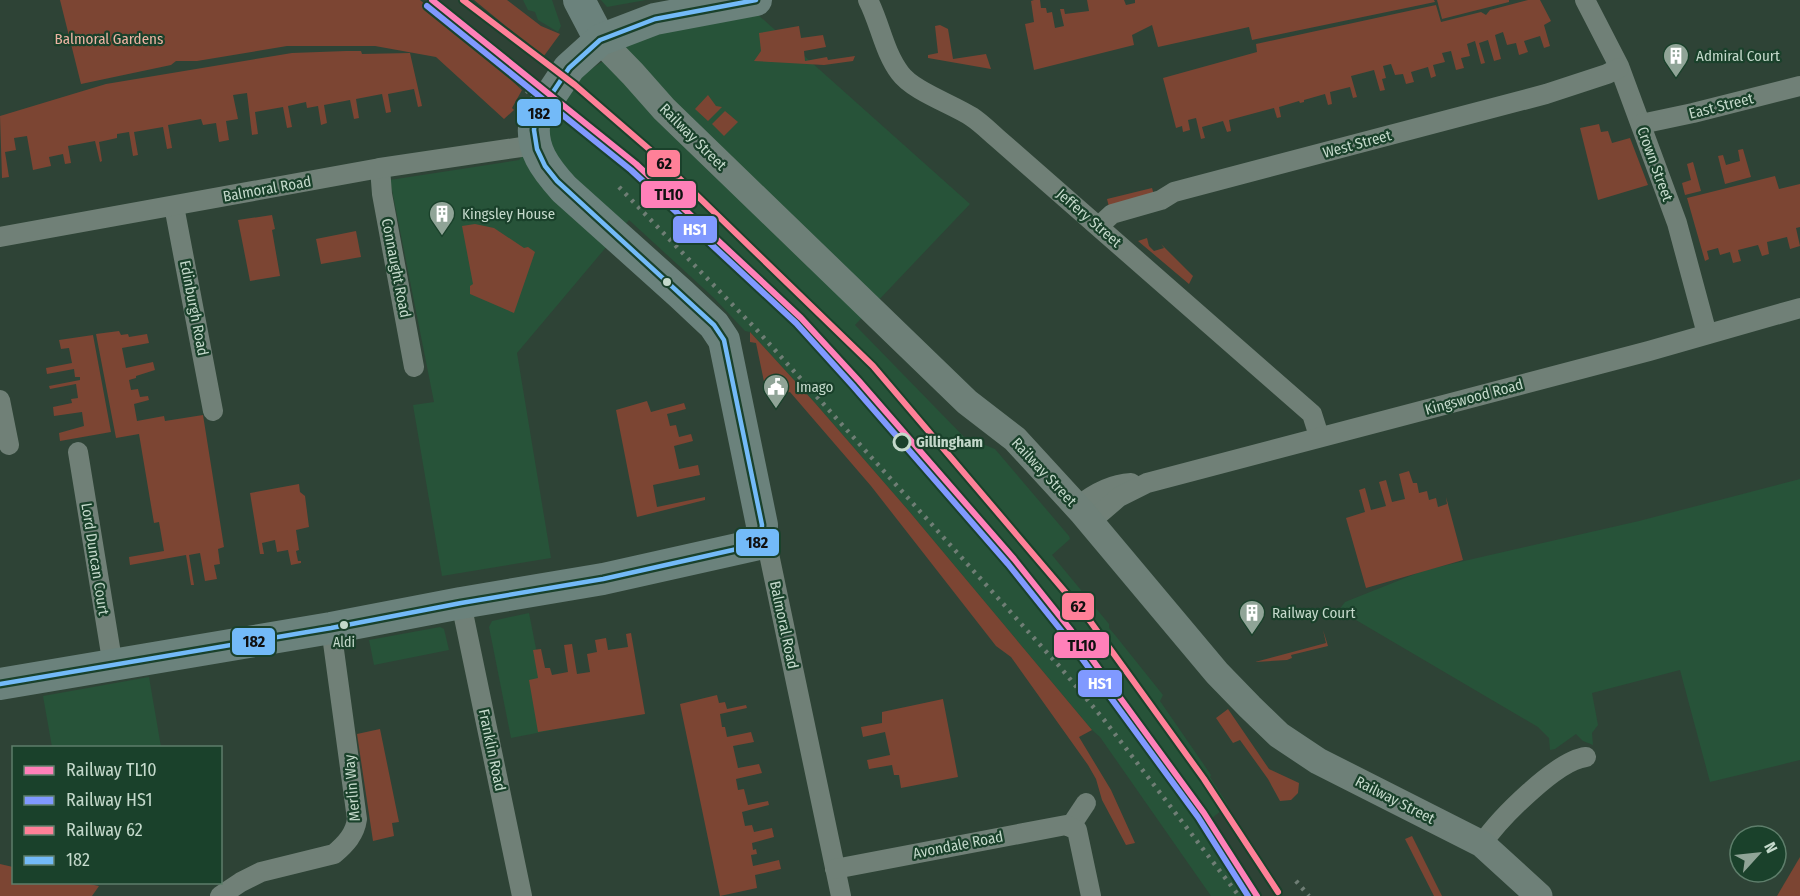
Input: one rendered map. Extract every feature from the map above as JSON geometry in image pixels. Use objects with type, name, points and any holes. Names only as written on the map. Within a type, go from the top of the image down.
[{"type":"main road","points":[[579,0],[591,48]]},
{"type":"main road","points":[[535,132],[569,68],[591,48],[655,19],[756,0]]},
{"type":"main road","name":"Balmoral Road","points":[[535,132],[547,170],[564,189],[714,325],[724,340],[762,525],[761,538]]},
{"type":"main road","points":[[0,684],[603,579],[755,545],[761,538]]},
{"type":"street","name":"Jeffery Street","points":[[868,0],[893,63],[902,76],[922,92],[939,98],[973,118],[1099,226],[1312,414],[1319,436]]},
{"type":"street","name":"Crown Street","points":[[1585,0],[1619,68],[1641,124],[1677,223],[1707,334]]},
{"type":"street","name":"Railway Street","points":[[591,48],[664,109],[966,402],[1015,439],[1084,515],[1217,673],[1279,735],[1318,761],[1482,844],[1539,896]]},
{"type":"street","name":"West Street","points":[[1099,226],[1111,214],[1161,200],[1173,193],[1546,94],[1619,68]]},
{"type":"street","name":"East Street","points":[[1641,124],[1693,114],[1800,86]]},
{"type":"street","name":"Balmoral Road","points":[[0,237],[380,168],[535,132]]},
{"type":"street","name":"Connaught Road","points":[[380,168],[382,194],[414,367]]},
{"type":"street","name":"Edinburgh Road","points":[[174,206],[213,411]]},
{"type":"street","name":"Kingswood Road","points":[[1084,515],[1093,493],[1124,483],[1147,483],[1800,308]]},
{"type":"street","points":[[0,400],[9,444]]},
{"type":"street","name":"Lord Duncan Court","points":[[78,452],[112,666]]},
{"type":"street","name":"Balmoral Road","points":[[761,538],[769,554],[841,896]]},
{"type":"street","name":"Franklin Road","points":[[461,603],[522,896]]},
{"type":"street","name":"Merlin Way","points":[[220,896],[261,872],[334,854],[354,833],[357,819],[331,628]]},
{"type":"street","points":[[1482,844],[1516,805],[1557,770],[1573,760],[1586,757]]},
{"type":"street","points":[[1086,804],[1074,830],[1091,896]]},
{"type":"street","name":"Avondale Road","points":[[835,869],[1065,825],[1074,830]]},
{"type":"shaded area","points":[[523,0],[552,0],[561,26],[558,32],[538,20],[535,12],[528,10]]},
{"type":"shaded area","points":[[601,0],[646,0],[607,7]]},
{"type":"shaded area","points":[[756,13],[970,204],[855,325],[969,442],[973,440],[995,449],[1069,536],[1070,539],[1052,555],[1163,695],[1160,701],[1211,775],[1210,777],[1228,805],[1205,824],[1250,893],[1246,896],[1211,896],[1100,737],[908,510],[750,332],[745,331],[714,298],[629,220],[517,353],[551,558],[442,576],[413,405],[434,402],[390,180],[519,160],[580,76],[649,32]]},
{"type":"shaded area","points":[[1800,479],[1800,760],[1710,782],[1680,670],[1592,693],[1598,725],[1592,733],[1593,745],[1583,741],[1576,734],[1550,750],[1549,738],[1538,727],[1339,610],[1345,602],[1425,570],[1639,521]]},
{"type":"shaded area","points":[[529,613],[552,730],[511,738],[489,627],[492,621]]},
{"type":"shaded area","points":[[440,627],[444,629],[449,650],[374,665],[369,640]]},
{"type":"shaded area","points":[[149,677],[161,746],[52,746],[43,696]]},
{"type":"green space","name":"Balmoral Gardens","points":[[60,0],[420,0],[522,90],[512,108],[514,110],[504,119],[436,57],[375,46],[287,46],[197,61],[176,61],[171,65],[81,84]]},
{"type":"green space","points":[[474,0],[507,0],[541,26],[560,34],[541,60],[518,36]]},
{"type":"green space","points":[[1040,0],[1041,8],[1046,8],[1047,13],[1052,12],[1055,28],[1064,26],[1060,9],[1064,9],[1065,14],[1089,11],[1087,0],[1124,0],[1126,5],[1135,3],[1135,0],[1434,0],[1435,2],[1252,40],[1249,27],[1158,47],[1152,25],[1132,35],[1134,45],[1034,70],[1025,24],[1034,22],[1031,1]]},
{"type":"green space","points":[[1437,0],[1509,0],[1509,2],[1442,19]]},
{"type":"green space","points":[[1528,0],[1540,0],[1551,21],[1544,25],[1550,46],[1544,48],[1540,36],[1524,41],[1528,52],[1519,55],[1516,43],[1507,45],[1503,32],[1495,35],[1501,59],[1494,61],[1488,40],[1479,43],[1485,63],[1481,64],[1475,41],[1467,44],[1470,56],[1461,58],[1464,68],[1456,70],[1451,51],[1442,53],[1445,62],[1433,65],[1436,76],[1431,78],[1428,67],[1411,72],[1414,82],[1406,84],[1403,74],[1395,75],[1391,64],[1383,66],[1386,78],[1382,79],[1385,90],[1380,91],[1374,70],[1351,76],[1357,97],[1353,98],[1350,87],[1330,92],[1332,104],[1328,105],[1325,94],[1304,100],[1304,102],[1299,101],[1279,107],[1281,117],[1277,118],[1274,108],[1229,120],[1231,131],[1227,132],[1223,121],[1202,127],[1205,138],[1201,139],[1196,118],[1188,120],[1190,130],[1183,132],[1182,126],[1176,128],[1163,78],[1257,52],[1256,44],[1436,5],[1441,22],[1481,12],[1486,15],[1490,10]]},
{"type":"green space","points":[[940,25],[948,29],[953,59],[986,54],[991,69],[928,58],[928,55],[938,53],[935,26]]},
{"type":"green space","points":[[799,26],[801,38],[823,35],[826,47],[804,51],[805,61],[855,56],[853,61],[824,65],[754,61],[761,51],[759,33]]},
{"type":"green space","points":[[361,51],[362,54],[410,53],[422,106],[418,107],[414,89],[388,94],[391,112],[386,113],[382,94],[356,99],[359,118],[354,119],[350,100],[324,105],[327,123],[321,125],[318,106],[307,108],[306,102],[288,106],[292,127],[287,128],[283,107],[255,112],[258,134],[252,135],[247,93],[233,95],[238,119],[226,121],[229,140],[219,142],[216,123],[203,125],[201,119],[168,125],[172,148],[167,149],[163,127],[134,132],[138,155],[133,156],[129,132],[117,134],[117,138],[99,142],[102,161],[100,162],[95,141],[68,146],[71,163],[65,164],[63,154],[49,157],[51,166],[33,170],[27,136],[14,138],[16,150],[5,152],[9,177],[2,178],[0,116],[106,84],[292,53]]},
{"type":"green space","points":[[708,95],[716,106],[722,107],[708,121],[695,109]]},
{"type":"green space","points":[[725,111],[738,122],[724,136],[712,124]]},
{"type":"green space","points":[[1599,124],[1601,132],[1608,131],[1612,143],[1630,138],[1648,185],[1598,200],[1580,128]]},
{"type":"green space","points":[[1743,149],[1751,177],[1725,184],[1718,156],[1723,155],[1726,165],[1740,161],[1738,150]]},
{"type":"green space","points":[[1693,162],[1701,191],[1685,195],[1682,183],[1691,180],[1687,164]]},
{"type":"green space","points":[[1775,176],[1779,189],[1800,184],[1800,227],[1796,228],[1800,246],[1790,249],[1787,237],[1767,242],[1769,254],[1762,256],[1758,245],[1738,250],[1741,261],[1733,263],[1730,252],[1720,255],[1718,248],[1707,251],[1709,259],[1705,261],[1687,198]]},
{"type":"green space","points":[[1152,188],[1154,195],[1109,207],[1107,199]]},
{"type":"green space","points":[[272,215],[275,229],[272,230],[280,276],[250,281],[238,220]]},
{"type":"green space","points":[[475,224],[494,228],[524,248],[528,247],[535,252],[514,313],[470,294],[470,286],[473,284],[462,226]]},
{"type":"green space","points":[[356,231],[361,257],[321,264],[316,239]]},
{"type":"green space","points":[[1147,238],[1149,246],[1154,251],[1164,248],[1161,244],[1193,276],[1189,284],[1138,241]]},
{"type":"green space","points":[[119,331],[121,335],[128,334],[129,337],[147,334],[149,343],[122,348],[126,368],[153,362],[155,370],[129,380],[131,390],[138,389],[140,397],[148,396],[149,400],[134,404],[137,421],[164,416],[165,421],[203,415],[224,547],[218,549],[220,564],[214,565],[217,579],[205,581],[200,553],[189,555],[194,585],[191,585],[186,555],[130,565],[129,557],[164,551],[159,522],[154,523],[139,434],[116,438],[96,334]]},
{"type":"green space","points":[[750,332],[908,510],[1092,730],[1079,737],[1111,790],[1135,843],[1126,845],[1102,800],[1096,779],[1088,765],[1011,657],[996,646],[871,486],[790,392],[767,396],[756,343],[750,342]]},
{"type":"green space","points":[[93,335],[111,432],[60,441],[59,433],[84,426],[82,412],[54,416],[53,407],[72,403],[71,399],[78,398],[76,384],[50,389],[49,386],[80,380],[80,377],[75,377],[74,369],[47,374],[46,368],[72,363],[69,348],[61,349],[59,340]]},
{"type":"green space","points":[[647,401],[651,412],[684,403],[686,409],[667,414],[670,426],[676,425],[679,437],[691,434],[693,441],[674,446],[679,469],[698,465],[700,475],[653,485],[657,507],[705,497],[705,500],[637,517],[616,410]]},
{"type":"green space","points":[[1409,471],[1413,483],[1417,483],[1419,493],[1427,491],[1429,500],[1436,498],[1438,507],[1447,504],[1446,497],[1463,560],[1366,588],[1346,518],[1365,512],[1359,490],[1365,488],[1371,510],[1386,506],[1379,482],[1386,480],[1392,502],[1405,499],[1399,474]]},
{"type":"green space","points":[[299,484],[300,492],[305,496],[309,527],[296,530],[299,550],[296,551],[298,561],[301,563],[291,565],[288,550],[277,552],[275,540],[262,543],[264,554],[260,554],[250,493]]},
{"type":"green space","points":[[1323,630],[1328,646],[1291,655],[1292,658],[1287,660],[1255,662],[1326,643]]},
{"type":"green space","points":[[631,633],[645,714],[538,732],[529,680],[538,678],[533,650],[541,649],[545,668],[550,668],[552,675],[568,672],[564,645],[572,644],[577,674],[590,672],[587,654],[597,652],[595,640],[606,638],[608,650],[628,647],[626,634]]},
{"type":"green space","points":[[717,695],[719,703],[725,702],[727,709],[746,705],[747,708],[720,714],[722,727],[725,727],[727,737],[751,732],[754,742],[733,746],[738,768],[759,764],[762,773],[736,779],[738,790],[744,789],[748,805],[768,801],[769,805],[742,812],[745,826],[752,825],[754,832],[772,828],[774,837],[752,843],[753,850],[756,849],[757,854],[751,855],[753,866],[779,860],[781,869],[755,875],[757,888],[720,896],[680,704]]},
{"type":"green space","points":[[943,699],[958,777],[901,788],[899,775],[894,775],[892,765],[869,769],[867,760],[890,755],[885,732],[863,737],[861,727],[882,723],[882,712]]},
{"type":"green space","points":[[1228,709],[1269,769],[1299,783],[1298,793],[1291,800],[1280,801],[1268,779],[1240,740],[1233,743],[1216,718]]},
{"type":"green space","points":[[380,729],[399,822],[392,823],[394,836],[373,841],[357,734]]},
{"type":"green space","points":[[1412,836],[1442,896],[1434,896],[1405,839]]},
{"type":"green space","points":[[1800,857],[1800,896],[1777,896],[1784,884],[1788,884],[1788,877]]},
{"type":"green space","points":[[0,864],[12,867],[12,884],[99,886],[92,896],[0,896]]},
{"type":"railway","points":[[450,14],[554,118]]},
{"type":"railway","points":[[619,187],[756,329],[1060,667],[1105,721],[1239,896]]},
{"type":"railway","points":[[1296,881],[1309,896]]},
{"type":"rail line","name":"TL10","points":[[432,0],[636,164],[801,318],[1014,559],[1070,629],[1204,813],[1257,896]]},
{"type":"rail line","name":"62","points":[[463,0],[575,85],[649,149],[873,366],[1090,621],[1204,779],[1278,892]]},
{"type":"rail line","name":"HS1","points":[[427,6],[631,170],[796,323],[1008,564],[1064,634],[1198,817],[1248,896]]},
{"type":"transit line","name":"182","points":[[0,684],[603,579],[755,545],[761,538],[762,525],[724,340],[714,325],[557,181],[545,166],[537,149],[534,130],[535,119],[569,68],[600,40],[655,19],[756,0]]},
{"type":"place","name":"Admiral Court","points":[[1676,79]]},
{"type":"place","name":"Kingsley House","points":[[442,237]]},
{"type":"place","name":"Imago","points":[[776,410]]},
{"type":"place","name":"Gillingham","points":[[902,442]]},
{"type":"place","name":"Aldi","points":[[344,625]]},
{"type":"place","name":"Railway Court","points":[[1252,636]]}]
